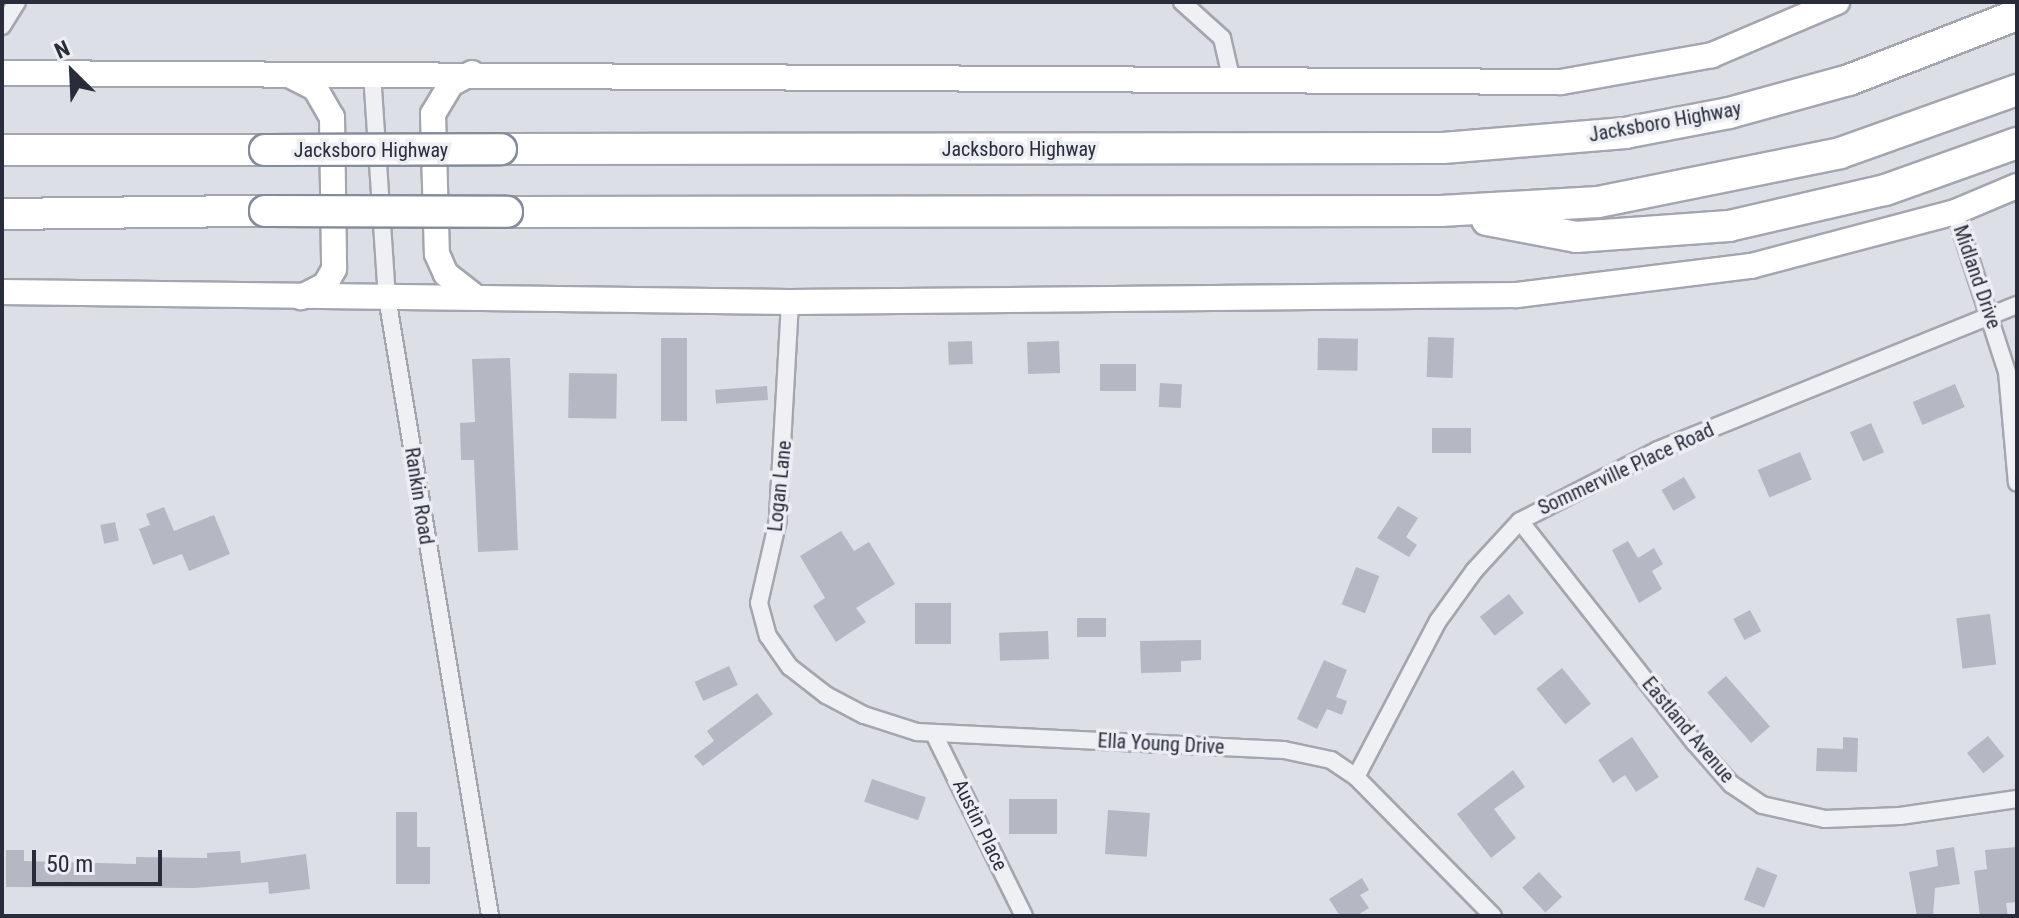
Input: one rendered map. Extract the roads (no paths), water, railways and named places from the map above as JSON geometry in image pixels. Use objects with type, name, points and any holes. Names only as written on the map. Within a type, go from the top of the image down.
[{"type":"highway","name":"Jacksboro Highway","points":[[2,150],[1443,148],[1625,133],[1729,113],[1849,80],[2017,15]]},
{"type":"highway","points":[[2,214],[265,211],[1441,211],[1598,202],[1716,181],[1840,153],[2017,90]]},
{"type":"highway","points":[[1441,211],[1576,237],[1729,226],[1885,190],[2017,143]]},
{"type":"main road","points":[[2,73],[290,76],[472,73],[822,79],[1231,77],[1561,82],[1712,55],[1837,2]]},
{"type":"main road","points":[[472,73],[451,84],[433,114],[437,254],[446,274],[477,298]]},
{"type":"main road","points":[[290,76],[315,88],[332,117],[334,269],[325,285],[299,298]]},
{"type":"main road","points":[[2,292],[790,302],[1517,295],[1751,266],[1955,212],[2017,186]]},
{"type":"street","points":[[2,26],[17,2]]},
{"type":"street","points":[[1182,2],[1222,38],[1231,77]]},
{"type":"street","name":"Rankin Road","points":[[372,73],[387,297],[490,916]]},
{"type":"street","name":"Midland Drive","points":[[1955,212],[2007,372],[2017,483]]},
{"type":"street","name":"Logan Lane","points":[[785,661],[768,636],[759,603],[778,520],[790,302]]},
{"type":"street","name":"Sommerville Place Road","points":[[1356,777],[1438,621],[1481,562],[1520,521],[1658,450],[2017,305]]},
{"type":"street","name":"Eastland Avenue","points":[[1520,521],[1695,743],[1731,784],[1762,805],[1825,819],[1900,816],[2017,799]]},
{"type":"street","name":"Ella Young Drive","points":[[785,661],[826,695],[864,715],[934,734],[1284,750],[1331,760],[1356,777],[1493,916]]},
{"type":"street","name":"Austin Place","points":[[934,734],[1024,916]]}]
